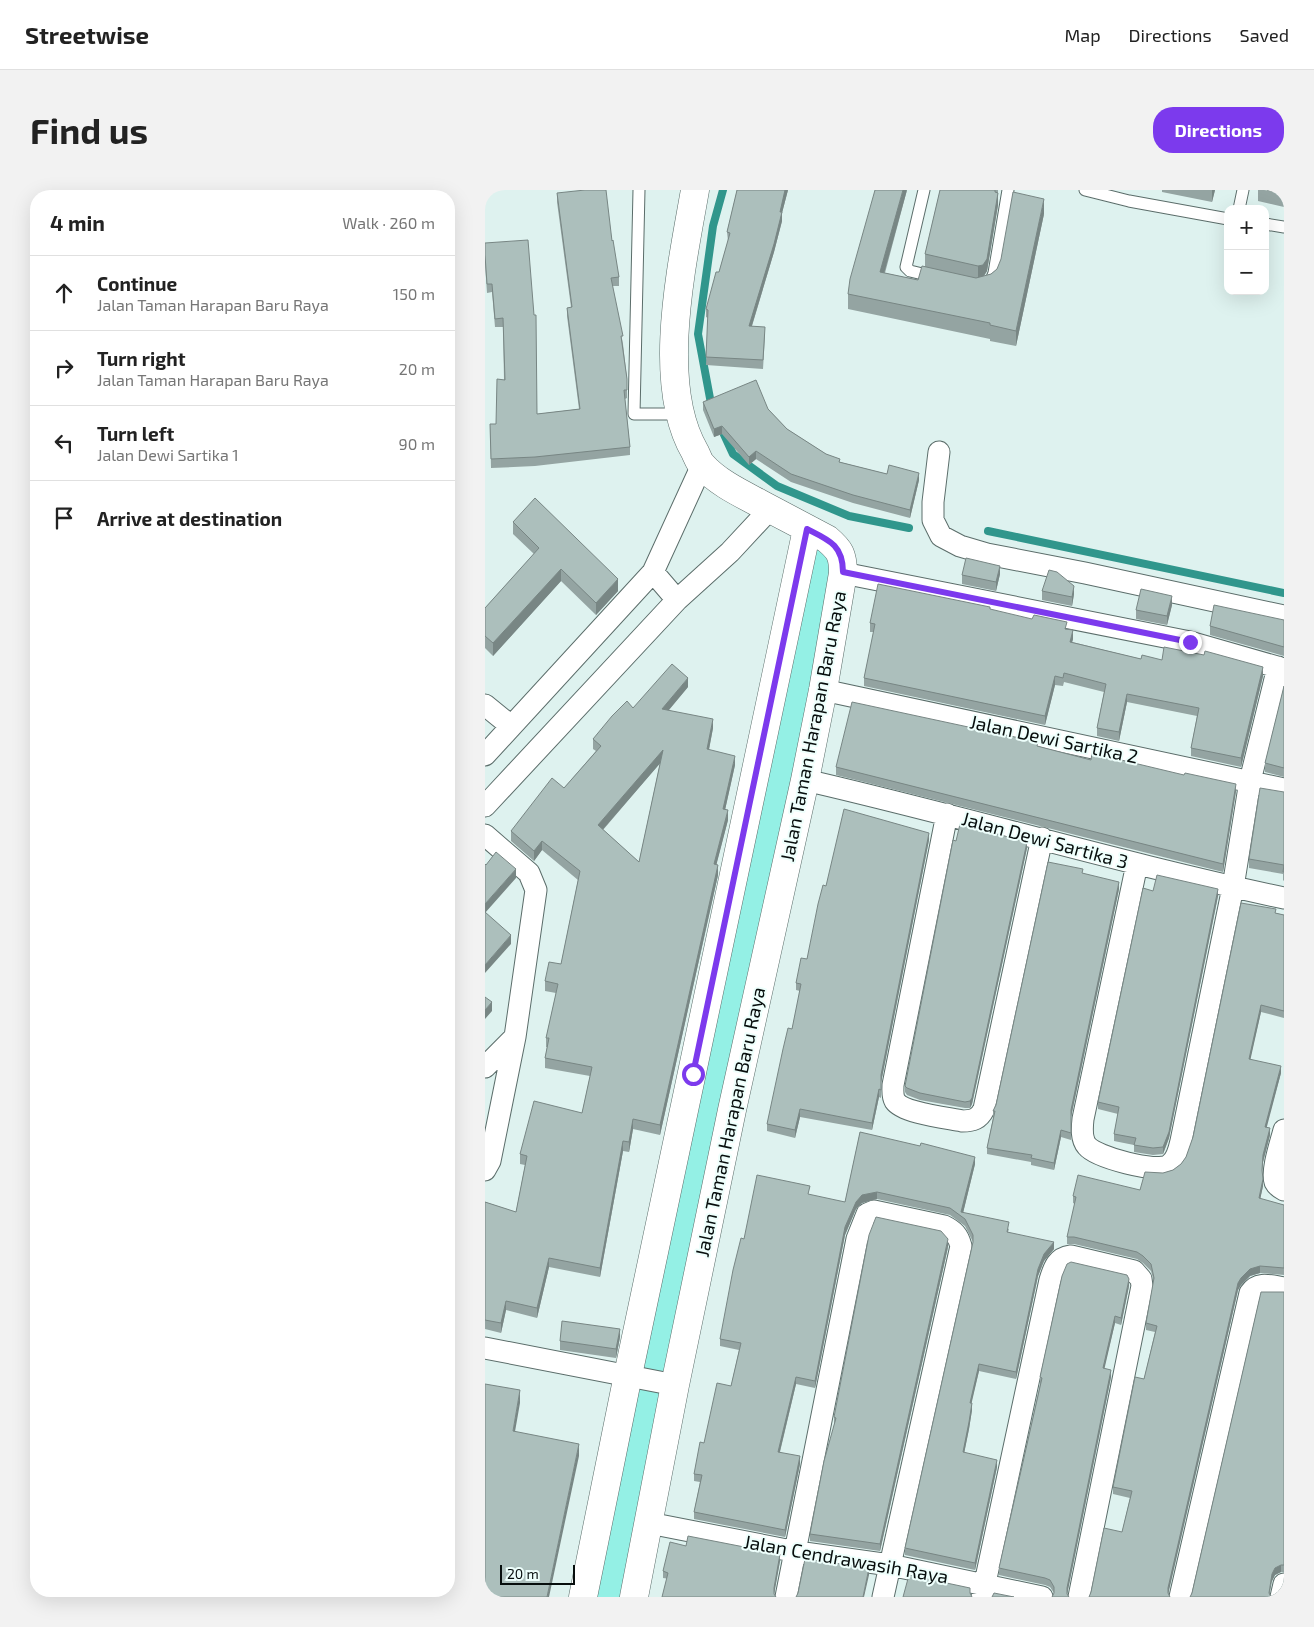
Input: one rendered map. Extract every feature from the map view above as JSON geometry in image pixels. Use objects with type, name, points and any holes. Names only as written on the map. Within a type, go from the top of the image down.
[{"type":"street","points":[[485,755],[653,572],[702,465],[686,437],[673,366],[679,288],[694,190]]},
{"type":"street","points":[[939,452],[933,502],[933,520],[941,536],[960,546],[987,554],[1284,616]]},
{"type":"street","name":"Jalan Taman Harapan Baru Raya","points":[[634,1597],[675,1384],[732,1110],[805,780],[823,690],[843,572],[843,559],[837,547],[827,539],[718,479],[702,465]]},
{"type":"street","points":[[485,806],[677,600],[730,552],[770,509]]},
{"type":"street","points":[[583,1597],[628,1374],[807,529]]},
{"type":"street","points":[[653,572],[677,600]]},
{"type":"street","points":[[843,572],[1190,642],[1281,668],[1251,781],[1233,887],[1177,1155],[1169,1165],[1163,1168],[1148,1168],[1101,1155],[1092,1151],[1085,1144],[1082,1132],[1137,864]]},
{"type":"street","name":"Jalan Dewi Sartika 2","points":[[823,690],[1284,789]]},
{"type":"street","points":[[485,706],[511,726]]},
{"type":"street","name":"Jalan Dewi Sartika 3","points":[[805,780],[1042,838],[1137,864],[1284,898]]},
{"type":"street","points":[[947,814],[893,1085],[895,1101],[909,1109],[962,1121],[971,1121],[980,1117],[1042,838]]},
{"type":"street","points":[[485,835],[529,873],[536,890],[515,1036],[491,1161],[485,1170]]},
{"type":"street","points":[[485,1067],[515,1036]]},
{"type":"street","points":[[1284,1130],[1275,1170],[1275,1181],[1284,1190]]},
{"type":"street","points":[[786,1597],[797,1552],[857,1239],[867,1214],[874,1211],[944,1226],[953,1230],[958,1236],[961,1246],[883,1597]]},
{"type":"street","points":[[983,1591],[1050,1280],[1058,1262],[1063,1257],[1071,1256],[1133,1271],[1141,1279],[1142,1286],[1079,1597]]},
{"type":"street","points":[[1180,1597],[1250,1293],[1253,1288],[1259,1285],[1284,1288]]},
{"type":"street","points":[[485,1348],[675,1384]]},
{"type":"street","name":"Jalan Cendrawasih Raya","points":[[649,1523],[797,1552],[889,1566],[983,1591],[1042,1597]]},
{"type":"street","points":[[1281,1597],[1284,1584]]},
{"type":"lane","points":[[639,190],[634,414],[681,414]]},
{"type":"lane","points":[[925,190],[906,267],[910,271],[944,278]]},
{"type":"lane","points":[[978,286],[990,283],[994,272],[1008,190]]},
{"type":"lane","points":[[1085,190],[1130,195],[1224,218]]},
{"type":"lane","points":[[1240,205],[1243,190]]},
{"type":"lane","points":[[1269,225],[1284,227]]},
{"type":"shaded area","points":[[807,529],[843,559],[633,1597],[583,1597]]},
{"type":"building","points":[[606,190],[612,241],[619,277],[611,278],[623,336],[621,336],[627,379],[627,390],[624,390],[630,447],[535,457],[491,459],[490,424],[496,424],[497,379],[505,380],[503,318],[495,319],[492,284],[487,284],[485,243],[528,240],[534,315],[536,315],[537,414],[580,409],[567,308],[572,307],[557,193]]},
{"type":"building","points":[[737,190],[785,190],[774,244],[749,326],[765,327],[763,360],[706,357],[708,310],[706,309],[716,272],[719,272],[730,233],[727,232]]},
{"type":"building","points":[[875,190],[903,190],[880,272],[918,280],[922,266],[976,278],[991,274],[997,269],[1001,259],[1013,192],[1044,199],[1016,331],[990,325],[990,323],[848,294],[850,279]]},
{"type":"building","points":[[940,190],[995,190],[998,193],[987,259],[983,265],[978,266],[925,254]]},
{"type":"building","points":[[1267,190],[1284,190],[1284,194]]},
{"type":"building","points":[[756,380],[768,409],[787,429],[826,454],[840,459],[839,462],[887,474],[889,465],[919,473],[910,510],[853,495],[791,474],[756,451],[749,457],[722,426],[714,429],[703,402]]},
{"type":"building","points":[[535,498],[618,579],[596,603],[561,569],[493,643],[485,636],[485,608],[539,548],[513,522]]},
{"type":"building","points":[[966,558],[1000,566],[996,582],[962,575]]},
{"type":"building","points":[[1049,570],[1057,572],[1074,586],[1072,597],[1042,591]]},
{"type":"building","points":[[878,584],[990,607],[990,609],[1032,619],[1034,615],[1067,622],[1065,629],[1073,630],[1070,642],[1141,659],[1142,655],[1162,660],[1164,647],[1204,655],[1205,651],[1263,667],[1241,758],[1191,748],[1199,708],[1127,694],[1119,732],[1097,728],[1106,684],[1064,673],[1063,678],[1055,676],[1045,716],[864,678],[875,624],[870,623]]},
{"type":"building","points":[[1141,589],[1172,596],[1167,616],[1136,610]]},
{"type":"building","points":[[1214,605],[1284,620],[1284,647],[1210,626]]},
{"type":"building","points":[[672,664],[688,678],[662,709],[713,719],[707,749],[735,756],[723,809],[728,810],[714,864],[718,865],[660,1125],[633,1119],[629,1142],[623,1141],[600,1268],[549,1258],[537,1308],[506,1301],[501,1323],[485,1320],[485,1202],[516,1212],[527,1156],[520,1154],[534,1101],[582,1113],[592,1067],[545,1058],[549,1038],[546,1038],[558,984],[545,981],[549,962],[561,964],[580,871],[542,841],[534,851],[511,831],[552,778],[564,788],[601,746],[593,739],[612,716],[627,701],[633,708]],"holes":[[[663,750],[639,862],[598,825]]]},
{"type":"building","points":[[1284,686],[1284,768],[1265,763]]},
{"type":"building","points":[[852,702],[1038,742],[1037,746],[1091,760],[1092,753],[1184,775],[1185,773],[1236,784],[1223,864],[836,767]]},
{"type":"building","points":[[1260,788],[1284,792],[1284,865],[1249,859]]},
{"type":"building","points":[[844,809],[929,833],[881,1075],[881,1090],[879,1089],[872,1123],[800,1109],[795,1130],[767,1124],[788,1028],[792,1029],[801,984],[796,983],[801,958],[807,959],[818,904],[823,885],[826,886]]},
{"type":"building","points":[[960,824],[1027,842],[972,1098],[970,1101],[965,1102],[920,1093],[905,1086],[953,840],[956,841]]},
{"type":"building","points":[[496,852],[516,869],[485,904],[485,864]]},
{"type":"building","points":[[1048,862],[1083,869],[1082,873],[1119,882],[1071,1110],[1071,1133],[1061,1130],[1054,1163],[1031,1158],[1032,1155],[987,1148],[995,1111],[993,1111],[996,1105]]},
{"type":"building","points":[[1157,875],[1218,889],[1169,1132],[1163,1147],[1153,1148],[1134,1145],[1136,1138],[1114,1134],[1119,1107],[1098,1102],[1143,888],[1153,891]]},
{"type":"building","points":[[1241,903],[1276,909],[1275,913],[1284,915],[1284,1011],[1261,1005],[1249,1059],[1281,1066],[1265,1127],[1270,1128],[1263,1155],[1263,1179],[1259,1198],[1284,1205],[1284,1268],[1260,1266],[1250,1269],[1238,1283],[1168,1588],[1170,1597],[1089,1597],[1104,1528],[1122,1532],[1132,1491],[1113,1487],[1135,1377],[1144,1379],[1157,1326],[1146,1323],[1154,1278],[1151,1264],[1137,1252],[1067,1237],[1076,1197],[1073,1196],[1078,1175],[1140,1190],[1145,1172],[1163,1173],[1173,1170],[1186,1157],[1193,1137]]},
{"type":"building","points":[[485,912],[511,935],[485,965]]},
{"type":"building","points":[[485,997],[492,1002],[485,1010]]},
{"type":"building","points":[[860,1132],[920,1146],[921,1143],[975,1157],[961,1212],[1009,1222],[1007,1232],[1054,1242],[1044,1254],[1038,1269],[1016,1372],[979,1364],[970,1403],[972,1403],[963,1452],[997,1460],[975,1563],[905,1548],[973,1235],[965,1219],[950,1208],[877,1192],[862,1195],[856,1202],[845,1227],[815,1381],[796,1377],[778,1452],[800,1456],[785,1530],[694,1512],[702,1475],[694,1474],[700,1442],[704,1443],[717,1383],[731,1386],[741,1343],[720,1339],[733,1270],[741,1238],[744,1239],[757,1175],[810,1186],[808,1194],[845,1202]]},
{"type":"building","points":[[876,1217],[941,1231],[948,1239],[880,1544],[810,1534],[824,1461],[836,1418],[834,1417],[869,1235]]},
{"type":"building","points":[[1071,1262],[1127,1275],[1129,1279],[1121,1318],[1115,1316],[1103,1368],[1111,1370],[1067,1588],[1069,1597],[1052,1597],[1054,1587],[1050,1580],[999,1568],[1042,1378],[1040,1377],[1062,1276],[1067,1264]]},
{"type":"building","points":[[1261,1292],[1284,1292],[1284,1565],[1275,1568],[1272,1574],[1269,1593],[1271,1597],[1190,1597],[1192,1593]]},
{"type":"building","points":[[562,1321],[620,1329],[616,1349],[560,1341]]},
{"type":"building","points":[[485,1384],[520,1390],[513,1431],[579,1444],[547,1597],[485,1597]]},
{"type":"building","points":[[688,1536],[780,1554],[774,1588],[776,1597],[662,1597],[668,1573],[663,1571],[670,1542],[686,1546]]},
{"type":"building","points":[[805,1559],[869,1568],[863,1597],[796,1597]]},
{"type":"building","points":[[909,1575],[970,1588],[972,1597],[903,1597]]},
{"type":"building","points":[[994,1593],[1014,1597],[992,1597]]},
{"type":"waterway","points":[[712,409],[698,334],[713,226],[723,190]]},
{"type":"waterway","points":[[721,428],[733,454],[777,486],[849,516],[909,528]]},
{"type":"waterway","points":[[988,531],[1284,593]]},
{"type":"route","points":[[693,1074],[807,529],[827,539],[837,547],[843,559],[843,572],[1190,642]]}]
